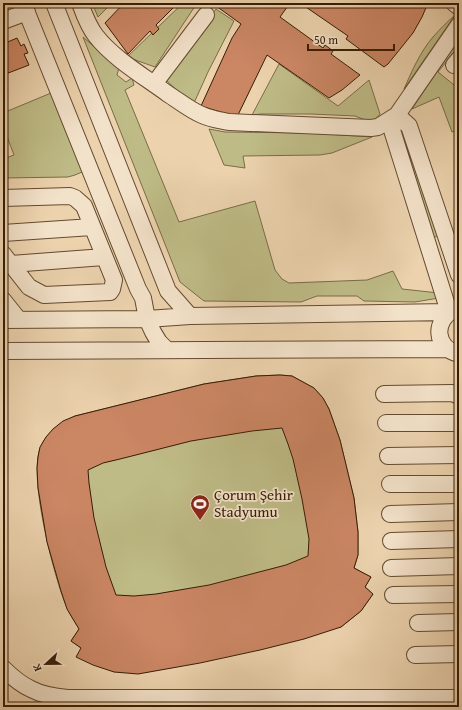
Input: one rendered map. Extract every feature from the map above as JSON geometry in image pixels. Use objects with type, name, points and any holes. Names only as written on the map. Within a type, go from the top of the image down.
[{"type":"street","points":[[54,3],[164,282],[168,291],[190,316]]},
{"type":"street","points":[[80,3],[89,26],[108,50],[154,84],[200,115],[229,122],[371,128],[378,127],[396,115]]},
{"type":"street","points":[[454,3],[459,6]]},
{"type":"street","points":[[3,21],[25,7],[135,282],[143,298],[147,319],[159,342],[167,350]]},
{"type":"street","points":[[154,84],[206,15]]},
{"type":"street","points":[[454,310],[392,130],[396,115],[459,25]]},
{"type":"street","points":[[396,115],[409,126],[459,274]]},
{"type":"street","points":[[3,198],[70,196],[75,198],[84,206],[114,280],[110,292],[44,295],[29,288],[7,259]]},
{"type":"street","points":[[3,233],[92,227]]},
{"type":"street","points":[[7,259],[104,257]]},
{"type":"street","points":[[143,298],[150,299],[155,297],[159,293],[164,282]]},
{"type":"street","points":[[3,300],[11,320],[147,319],[190,316],[454,310]]},
{"type":"street","points":[[453,352],[442,343],[439,330],[440,323],[444,317],[454,310]]},
{"type":"street","points":[[3,351],[167,350],[453,352]]},
{"type":"street","points":[[384,394],[452,393],[459,396]]},
{"type":"street","points":[[386,423],[459,422]]},
{"type":"street","points":[[388,456],[459,455]]},
{"type":"street","points":[[390,484],[459,484]]},
{"type":"street","points":[[390,514],[459,512]]},
{"type":"street","points":[[391,541],[459,539]]},
{"type":"street","points":[[391,568],[459,566]]},
{"type":"street","points":[[392,596],[459,594]]},
{"type":"street","points":[[418,623],[459,622]]},
{"type":"street","points":[[415,655],[459,654]]},
{"type":"street","points":[[3,668],[31,690],[68,698],[459,698]]},
{"type":"shaded area","points":[[92,3],[112,3],[98,17]]},
{"type":"shaded area","points":[[183,3],[197,3],[155,67],[127,57]]},
{"type":"shaded area","points":[[216,9],[234,21],[194,103],[182,95],[166,80]]},
{"type":"shaded area","points":[[455,15],[404,89],[428,43]]},
{"type":"shaded area","points":[[83,37],[119,68],[117,75],[126,82],[132,78],[134,85],[125,90],[179,222],[255,201],[275,270],[282,279],[289,283],[367,280],[393,271],[402,289],[439,293],[439,298],[415,302],[364,301],[357,296],[317,296],[301,302],[204,301],[180,282]]},
{"type":"shaded area","points":[[459,39],[459,46],[438,72],[459,89],[459,130],[452,132],[439,97],[412,109]]},
{"type":"shaded area","points":[[279,64],[338,106],[369,80],[380,114],[374,121],[368,121],[355,116],[311,114],[252,115]]},
{"type":"shaded area","points":[[51,93],[84,167],[82,172],[68,177],[3,178],[3,159],[14,155],[3,126],[3,113]]},
{"type":"shaded area","points":[[209,129],[225,132],[310,133],[372,137],[332,153],[320,155],[243,156],[245,168],[224,165]]},
{"type":"shaded area","points":[[417,157],[442,233],[432,239],[406,160]]},
{"type":"shaded area","name":"Çorum Şehir Stadyumu","points":[[256,376],[292,376],[314,388],[323,398],[329,409],[340,440],[354,498],[358,532],[358,555],[354,568],[371,577],[365,587],[373,594],[361,611],[341,627],[81,648],[71,641],[79,629],[67,608],[55,574],[44,526],[37,478],[38,459],[41,446],[47,436],[59,425],[75,416],[204,384]]},
{"type":"building","points":[[124,3],[178,3],[156,25],[159,29],[153,35],[150,31],[128,54],[105,23]]},
{"type":"building","points":[[212,3],[290,3],[280,17],[323,48],[325,45],[333,51],[331,54],[360,75],[342,90],[329,98],[267,55],[237,117],[201,106],[232,38],[241,24]]},
{"type":"building","points":[[300,3],[428,3],[413,33],[384,67],[346,39],[348,36]]},
{"type":"building","points":[[17,38],[21,46],[24,44],[28,53],[24,54],[29,65],[3,75],[3,44]]},
{"type":"building","name":"Çorum Şehir Stadyumu","points":[[256,376],[292,376],[314,388],[323,398],[329,409],[340,440],[354,498],[358,532],[358,555],[354,568],[371,577],[365,587],[373,594],[361,611],[341,627],[304,639],[200,663],[138,674],[114,672],[76,657],[81,648],[71,641],[79,629],[67,609],[61,591],[47,542],[38,488],[38,457],[40,447],[46,437],[63,421],[75,416],[204,384]],"holes":[[[282,428],[288,444],[302,499],[309,539],[308,556],[286,565],[209,585],[156,594],[134,596],[116,595],[106,567],[94,518],[88,470],[103,463],[191,441],[252,431]]]},
{"type":"place","name":"Çorum Şehir Stadyumu","points":[[200,521]]}]
